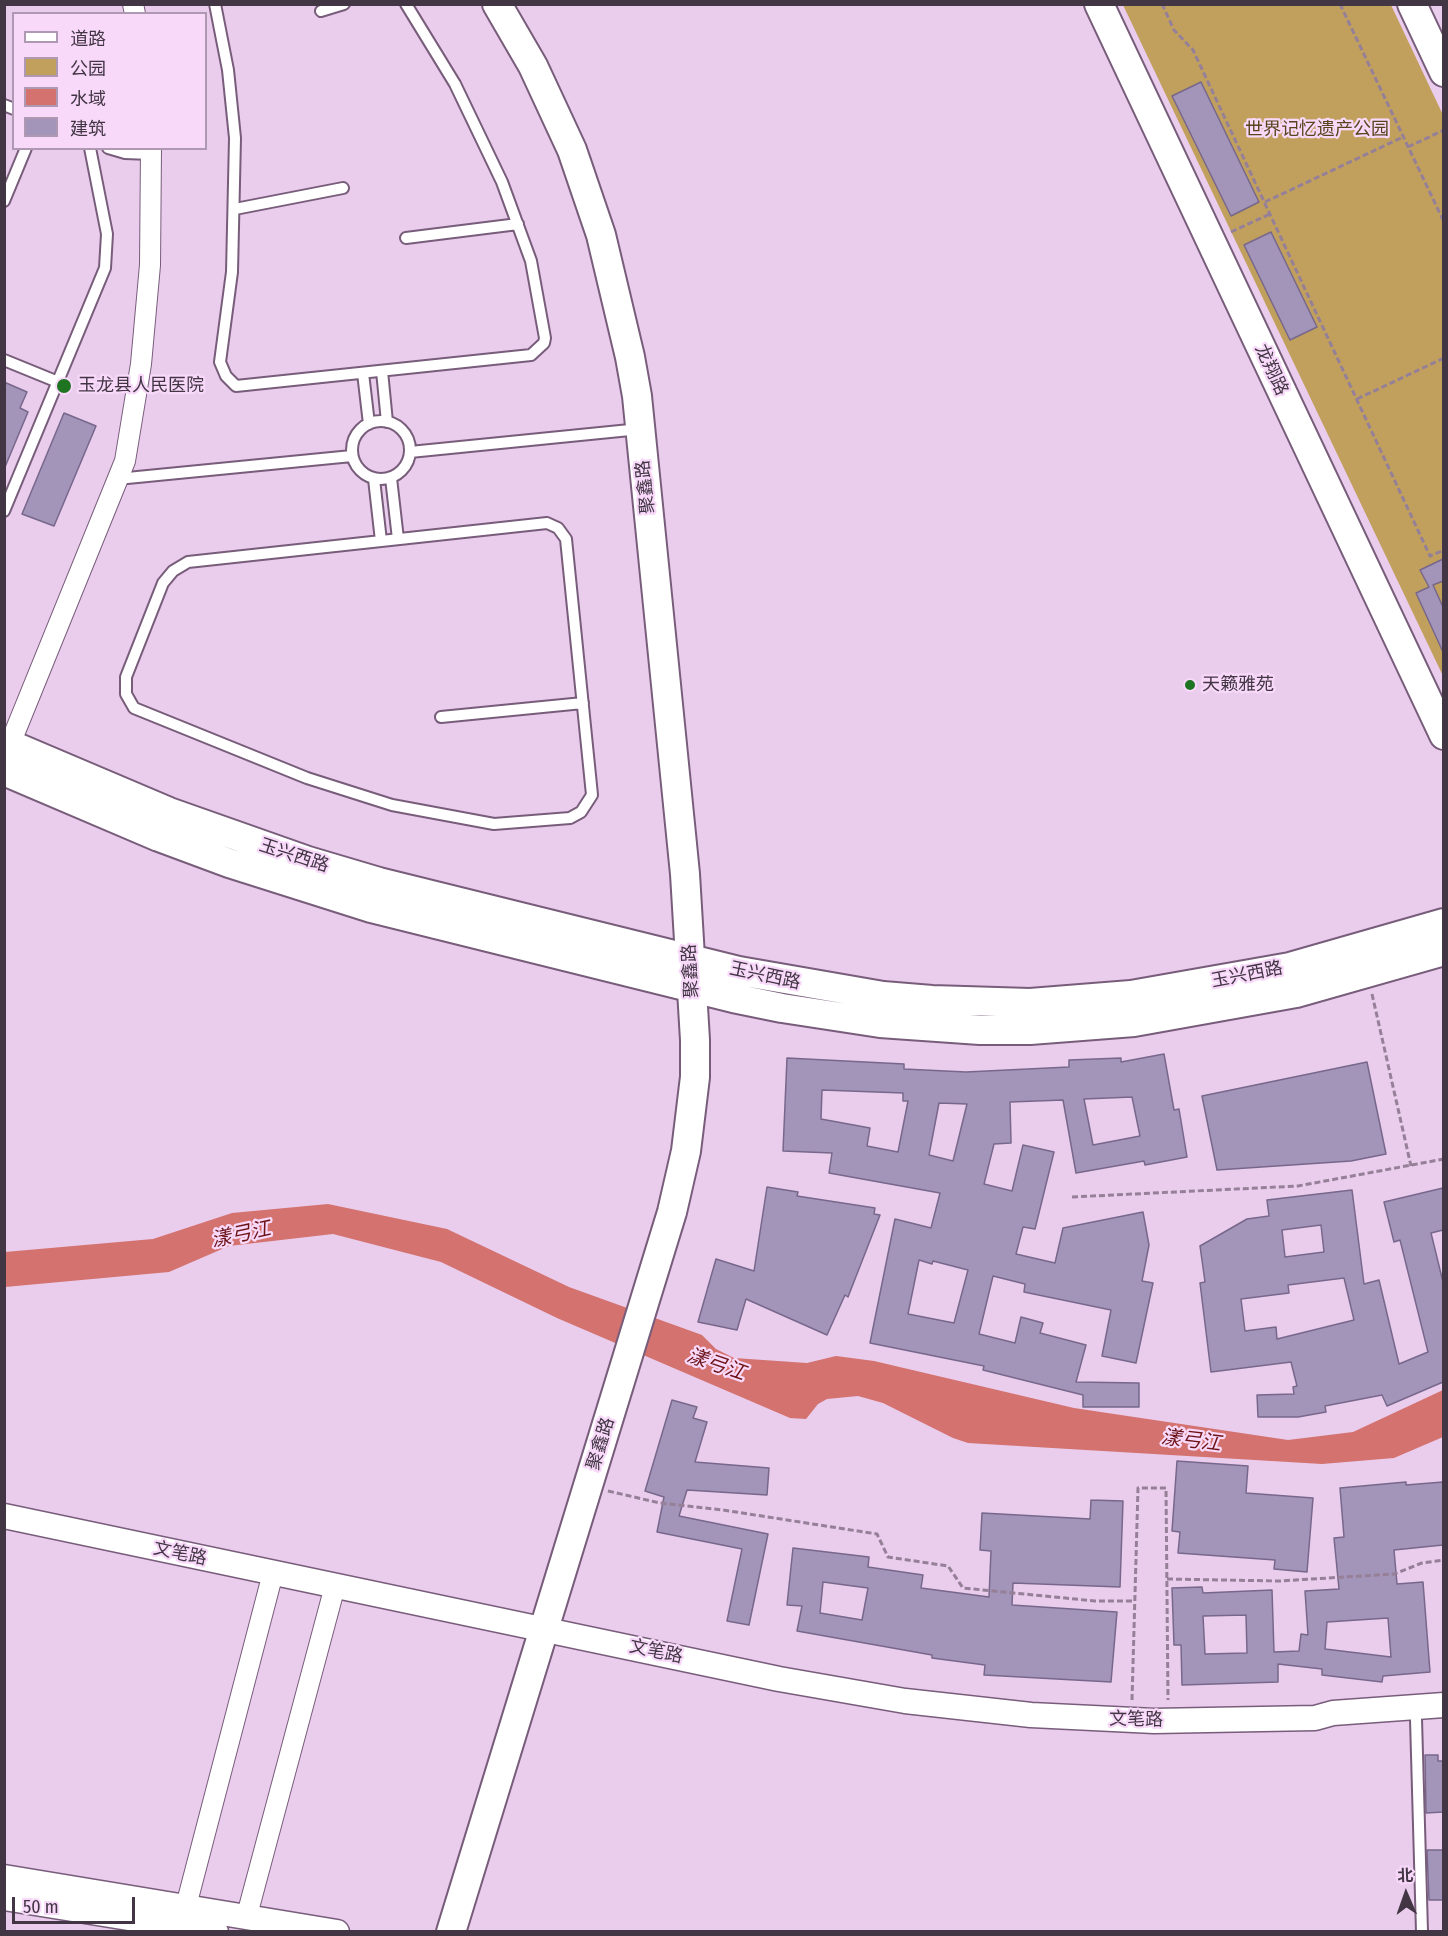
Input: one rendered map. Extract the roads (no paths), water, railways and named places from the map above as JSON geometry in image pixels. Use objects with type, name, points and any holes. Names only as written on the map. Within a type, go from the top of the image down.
[{"type":"main road","name":"聚鑫路","points":[[497,4],[554,107],[588,192],[623,317],[640,429],[678,804],[699,962]]},
{"type":"main road","name":"聚鑫路","points":[[451,1932],[552,1631],[650,1311],[688,1217],[702,1154],[711,1078],[700,990],[694,802],[653,394],[639,314],[617,230],[587,144],[547,58],[516,4]]},
{"type":"main road","name":"龙翔路","points":[[1099,4],[1443,735]]},
{"type":"main road","points":[[1412,4],[1443,72]]},
{"type":"main road","name":"玉兴西路","points":[[6,753],[308,861],[452,902],[699,962],[787,981],[883,996],[981,1003],[1078,1001],[1183,988],[1345,953],[1443,923]]},
{"type":"main road","name":"玉兴西路","points":[[6,753],[159,837],[300,886],[445,928],[700,990],[782,1008],[880,1023],[980,1030],[1081,1028],[1187,1014],[1296,993],[1366,975],[1443,951]]},
{"type":"main road","name":"聚鑫路","points":[[468,1932],[552,1631],[604,1490],[633,1369]]},
{"type":"street","points":[[6,753],[125,460],[141,364],[150,265],[151,151]]},
{"type":"street","name":"文笔路","points":[[4,1516],[779,1679],[905,1701],[1031,1715],[1168,1721],[1316,1718],[1333,1713],[1443,1706]]},
{"type":"street","points":[[186,1906],[273,1573]]},
{"type":"street","points":[[247,1915],[335,1586]]},
{"type":"street","name":"文笔路","points":[[1316,1718],[1332,1723],[1443,1717]]},
{"type":"street","points":[[4,1877],[247,1915],[337,1932]]},
{"type":"street","points":[[4,1898],[120,1924],[216,1932]]},
{"type":"lane","points":[[215,4],[233,109],[235,209],[230,291],[221,354],[225,376],[236,386],[531,355],[541,348],[545,338],[531,261],[518,224],[489,153],[455,84],[406,4]]},
{"type":"lane","points":[[321,11],[344,4]]},
{"type":"lane","points":[[4,201],[25,150]]},
{"type":"lane","points":[[4,511],[106,260],[107,234],[90,150]]},
{"type":"lane","points":[[115,150],[125,153],[151,151]]},
{"type":"lane","points":[[235,209],[343,188]]},
{"type":"lane","points":[[406,238],[518,224]]},
{"type":"lane","points":[[4,360],[58,382]]},
{"type":"lane","points":[[382,371],[387,422]]},
{"type":"lane","points":[[363,373],[369,424]]},
{"type":"lane","points":[[387,422],[395,424],[407,436],[410,452],[405,468],[391,478],[374,479],[360,470],[352,456],[354,439],[369,424],[387,422]]},
{"type":"lane","points":[[410,452],[640,429]]},
{"type":"lane","points":[[117,479],[352,456]]},
{"type":"lane","points":[[391,478],[398,538]]},
{"type":"lane","points":[[374,479],[381,540]]},
{"type":"lane","points":[[548,523],[558,528],[566,539],[592,795],[585,807],[570,818],[494,824],[435,815],[349,793],[134,708],[129,702],[126,694],[126,677],[163,583],[180,566],[196,560],[381,540],[548,523]]},
{"type":"lane","points":[[441,717],[583,703]]},
{"type":"lane","points":[[1416,1719],[1422,1932]]},
{"type":"water","name":"漾弓江","points":[[328,1204],[447,1229],[569,1287],[702,1335],[716,1349],[734,1358],[807,1363],[836,1356],[874,1361],[1074,1408],[1288,1440],[1353,1432],[1443,1390],[1443,1437],[1394,1458],[1322,1464],[968,1443],[953,1438],[883,1403],[858,1396],[827,1399],[818,1404],[806,1419],[790,1418],[557,1318],[441,1262],[333,1234],[229,1246],[169,1272],[5,1287],[5,1252],[153,1239],[232,1213]]},
{"type":"place","name":"玉龙县人民医院","points":[[64,386]]},
{"type":"place","name":"天籁雅苑","points":[[1190,685]]},
{"type":"park label","name":"世界记忆遗产公园","points":[[1317,130]]}]
